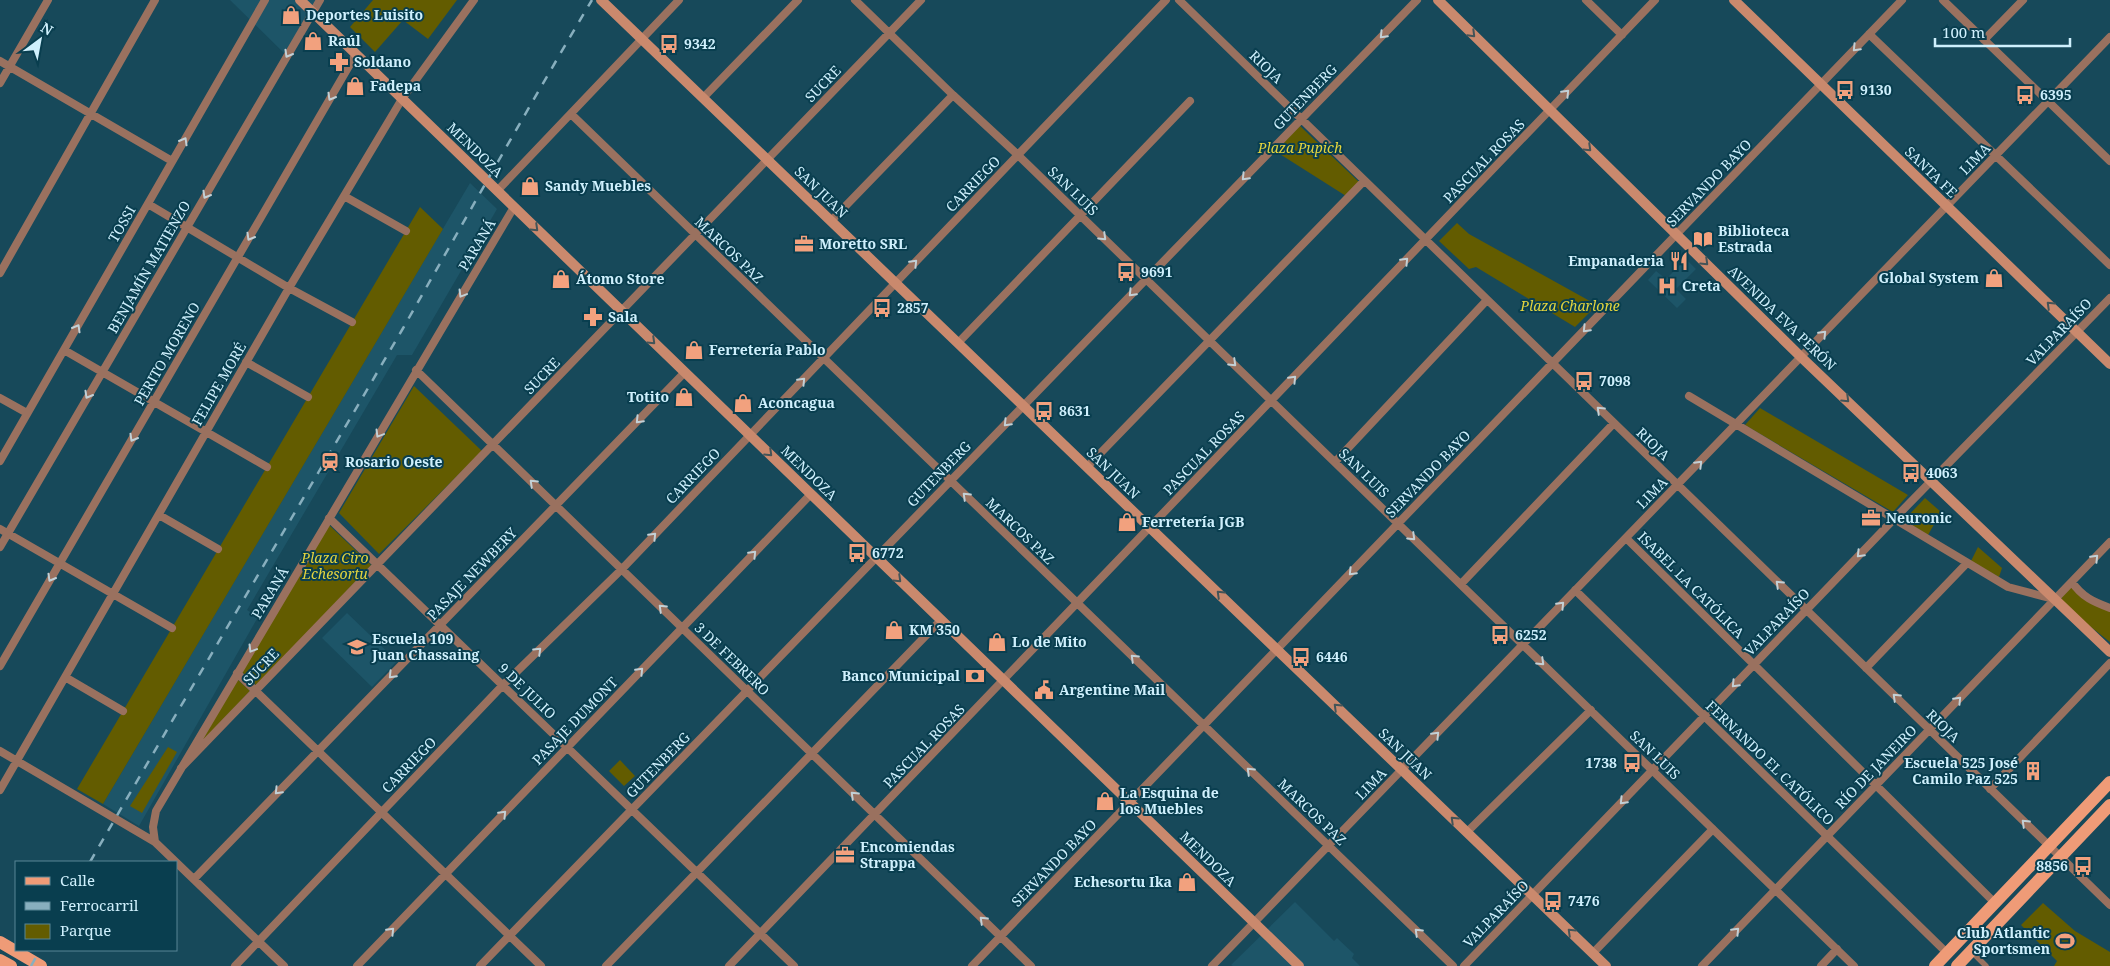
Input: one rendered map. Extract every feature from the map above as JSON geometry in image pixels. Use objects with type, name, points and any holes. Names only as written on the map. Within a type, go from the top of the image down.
[{"type":"main road","name":"MENDOZA","points":[[300,0],[1299,966]]},
{"type":"main road","name":"SAN JUAN","points":[[601,0],[1606,966]]},
{"type":"main road","name":"AVENIDA EVA PERÓN","points":[[1438,0],[1801,357],[2110,652]]},
{"type":"main road","name":"SANTA FE","points":[[1734,0],[2110,364]]},
{"type":"main road","points":[[1935,966],[2110,782]]},
{"type":"main road","points":[[1957,966],[2110,805]]},
{"type":"main road","points":[[0,942],[15,951]]},
{"type":"main road","points":[[15,951],[41,966]]},
{"type":"main road","points":[[0,960],[11,966]]},
{"type":"street","points":[[0,83],[48,0]]},
{"type":"street","points":[[0,273],[155,0]]},
{"type":"street","name":"TOSSI","points":[[0,461],[265,0]]},
{"type":"street","name":"BENJAMÍN MATIENZO","points":[[0,547],[320,0]]},
{"type":"street","name":"FELIPE MORÉ","points":[[0,790],[289,288],[402,99],[474,0]]},
{"type":"street","points":[[497,190],[680,0]]},
{"type":"street","points":[[703,98],[798,0]]},
{"type":"street","name":"SAN LUIS","points":[[855,0],[1210,340],[1854,966]]},
{"type":"street","name":"SUCRE","points":[[181,768],[921,0]]},
{"type":"street","name":"CARRIEGO","points":[[234,966],[503,685],[622,569],[1166,0]]},
{"type":"street","name":"RIOJA","points":[[1178,0],[2110,905]]},
{"type":"street","name":"GUTENBERG","points":[[480,966],[1417,0]]},
{"type":"street","points":[[1586,0],[1622,34]]},
{"type":"street","name":"PASCUAL ROSAS","points":[[729,966],[1655,0]]},
{"type":"street","name":"SERVANDO BAYO","points":[[972,966],[1902,0]]},
{"type":"street","points":[[1943,0],[2110,161]]},
{"type":"street","points":[[1984,40],[2023,0]]},
{"type":"street","points":[[1870,34],[2110,265]]},
{"type":"street","name":"LIMA","points":[[1212,966],[2110,37]]},
{"type":"street","points":[[2103,44],[2110,51]]},
{"type":"street","name":"PERITO MORENO","points":[[0,666],[356,54]]},
{"type":"street","points":[[0,61],[172,161]]},
{"type":"street","points":[[831,221],[953,95]]},
{"type":"street","points":[[958,343],[1190,101]]},
{"type":"street","name":"MARCOS PAZ","points":[[570,114],[1453,966]]},
{"type":"street","points":[[1087,467],[1364,181]]},
{"type":"street","points":[[344,196],[406,231]]},
{"type":"street","points":[[148,204],[289,288],[352,322]]},
{"type":"street","name":"PARANÁ","points":[[155,842],[152,827],[156,811],[514,207]]},
{"type":"street","name":"VALPARAÍSO","points":[[1464,966],[1894,519],[2110,298]]},
{"type":"street","points":[[1335,462],[1487,300]]},
{"type":"street","points":[[64,350],[267,467]]},
{"type":"street","points":[[246,362],[308,397]]},
{"type":"street","name":"3 DE FEBRERO","points":[[416,370],[1031,966]]},
{"type":"street","name":"PASAJE NEWBERY","points":[[194,879],[685,372]]},
{"type":"street","points":[[1690,396],[2008,587],[2055,599]]},
{"type":"street","points":[[0,398],[27,413]]},
{"type":"street","points":[[1460,584],[1614,423]]},
{"type":"street","name":"PASAJE DUMONT","points":[[357,966],[811,494]]},
{"type":"street","points":[[159,515],[218,549]]},
{"type":"street","name":"9 DE JULIO","points":[[329,518],[794,966]]},
{"type":"street","points":[[0,529],[172,628]]},
{"type":"street","name":"ISABEL LA CATÓLICA","points":[[1626,538],[1995,903]]},
{"type":"street","name":"RÍO DE JANEIRO","points":[[1702,966],[2110,542]]},
{"type":"street","points":[[1866,668],[1967,563]]},
{"type":"street","points":[[2072,582],[2078,592],[2090,600],[2110,608]]},
{"type":"street","name":"FERNANDO EL CATÓLICO","points":[[1576,590],[1947,953]]},
{"type":"street","points":[[606,966],[941,620]]},
{"type":"street","points":[[1990,789],[2110,663]]},
{"type":"street","points":[[237,673],[541,966]]},
{"type":"street","points":[[65,677],[123,711]]},
{"type":"street","points":[[1467,832],[1590,710]]},
{"type":"street","points":[[0,751],[155,842],[175,861]]},
{"type":"street","points":[[1593,953],[1713,829]]},
{"type":"street","points":[[178,864],[284,966]]},
{"type":"street","points":[[1821,966],[1837,949]]},
{"type":"street","points":[[1971,951],[1986,966]]},
{"type":"shaded area","points":[[230,0],[320,0],[287,56]]},
{"type":"shaded area","points":[[470,183],[497,209],[412,355],[397,355],[247,610],[258,617],[139,826],[103,804]]},
{"type":"shaded area","name":"Creta","points":[[1686,259],[1696,269],[1676,289],[1686,299],[1677,308],[1648,280],[1656,271],[1666,279]]},
{"type":"shaded area","name":"Escuela 109 Juan Chassaing","points":[[347,613],[397,661],[372,687],[322,638]]},
{"type":"shaded area","points":[[1295,902],[1334,941],[1337,938],[1354,954],[1352,958],[1360,966],[1231,965]]},
{"type":"green space","points":[[373,0],[457,0],[428,39],[403,20],[375,52],[350,27]]},
{"type":"green space","name":"Plaza Pupich","points":[[1300,126],[1359,182],[1346,196],[1275,151]]},
{"type":"green space","points":[[420,207],[443,229],[103,804],[77,789]]},
{"type":"green space","name":"Plaza Charlone","points":[[1457,223],[1469,234],[1597,305],[1575,327],[1476,267],[1469,269],[1439,241]]},
{"type":"green space","name":"Plaza Ciro Echesortu","points":[[414,386],[482,451],[379,554],[339,513]]},
{"type":"green space","points":[[1760,408],[1908,495],[1893,512],[1745,425]]},
{"type":"green space","points":[[1925,498],[1941,512],[1928,535],[1904,520]]},
{"type":"green space","name":"Plaza Ciro Echesortu","points":[[329,525],[371,565],[257,686],[241,671]]},
{"type":"green space","points":[[1978,547],[2002,568],[1999,577],[1971,561]]},
{"type":"green space","points":[[2072,587],[2110,610],[2110,642],[2082,620],[2061,600],[2063,594]]},
{"type":"green space","points":[[237,679],[250,691],[196,748]]},
{"type":"green space","points":[[168,747],[177,752],[142,813],[130,806]]},
{"type":"green space","points":[[620,760],[635,776],[624,786],[609,771]]},
{"type":"green space","name":"Club Atlantic Sportsmen","points":[[2043,903],[2075,931],[2110,952],[2110,966],[2054,966],[2057,961],[2021,925]]},
{"type":"railway","points":[[91,861],[402,330],[592,0]]},
{"type":"railway","points":[[31,966],[39,951]]},
{"type":"place","name":"Deportes Luisito","points":[[291,15]]},
{"type":"place","name":"Raúl","points":[[313,41]]},
{"type":"place","name":"9342","points":[[669,44]]},
{"type":"place","name":"Soldano","points":[[339,62]]},
{"type":"place","name":"Fadepa","points":[[355,86]]},
{"type":"place","name":"9130","points":[[1845,90]]},
{"type":"place","name":"6395","points":[[2025,95]]},
{"type":"place","name":"Sandy Muebles","points":[[530,186]]},
{"type":"place","name":"Biblioteca Estrada","points":[[1703,239]]},
{"type":"place","name":"Moretto SRL","points":[[804,244]]},
{"type":"place","name":"Empanaderia","points":[[1679,261]]},
{"type":"place","name":"9691","points":[[1126,272]]},
{"type":"place","name":"Global System","points":[[1994,278]]},
{"type":"place","name":"Átomo Store","points":[[561,279]]},
{"type":"place","name":"Creta","points":[[1667,286]]},
{"type":"place","name":"2857","points":[[882,308]]},
{"type":"place","name":"Sala","points":[[593,317]]},
{"type":"place","name":"Ferretería Pablo","points":[[694,350]]},
{"type":"place","name":"7098","points":[[1584,381]]},
{"type":"place","name":"Totito","points":[[684,397]]},
{"type":"place","name":"Aconcagua","points":[[743,403]]},
{"type":"place","name":"8631","points":[[1044,411]]},
{"type":"place","name":"Rosario Oeste","points":[[330,462]]},
{"type":"place","name":"4063","points":[[1911,473]]},
{"type":"place","name":"Neuronic","points":[[1871,518]]},
{"type":"place","name":"Ferretería JGB","points":[[1127,522]]},
{"type":"place","name":"6772","points":[[857,553]]},
{"type":"place","name":"KM 350","points":[[894,630]]},
{"type":"place","name":"6252","points":[[1500,635]]},
{"type":"place","name":"Lo de Mito","points":[[997,642]]},
{"type":"place","name":"Escuela 109 Juan Chassaing","points":[[357,647]]},
{"type":"place","name":"6446","points":[[1301,657]]},
{"type":"place","name":"Banco Municipal","points":[[975,676]]},
{"type":"place","name":"Argentine Mail","points":[[1044,690]]},
{"type":"place","name":"1738","points":[[1632,763]]},
{"type":"place","name":"Escuela 525 José Camilo Paz 525","points":[[2033,771]]},
{"type":"place","name":"La Esquina de los Muebles","points":[[1105,801]]},
{"type":"place","name":"Encomiendas Strappa","points":[[845,855]]},
{"type":"place","name":"8856","points":[[2083,866]]},
{"type":"place","name":"Echesortu Ika","points":[[1187,882]]},
{"type":"place","name":"7476","points":[[1553,901]]},
{"type":"place","name":"Club Atlantic Sportsmen","points":[[2065,941]]}]
